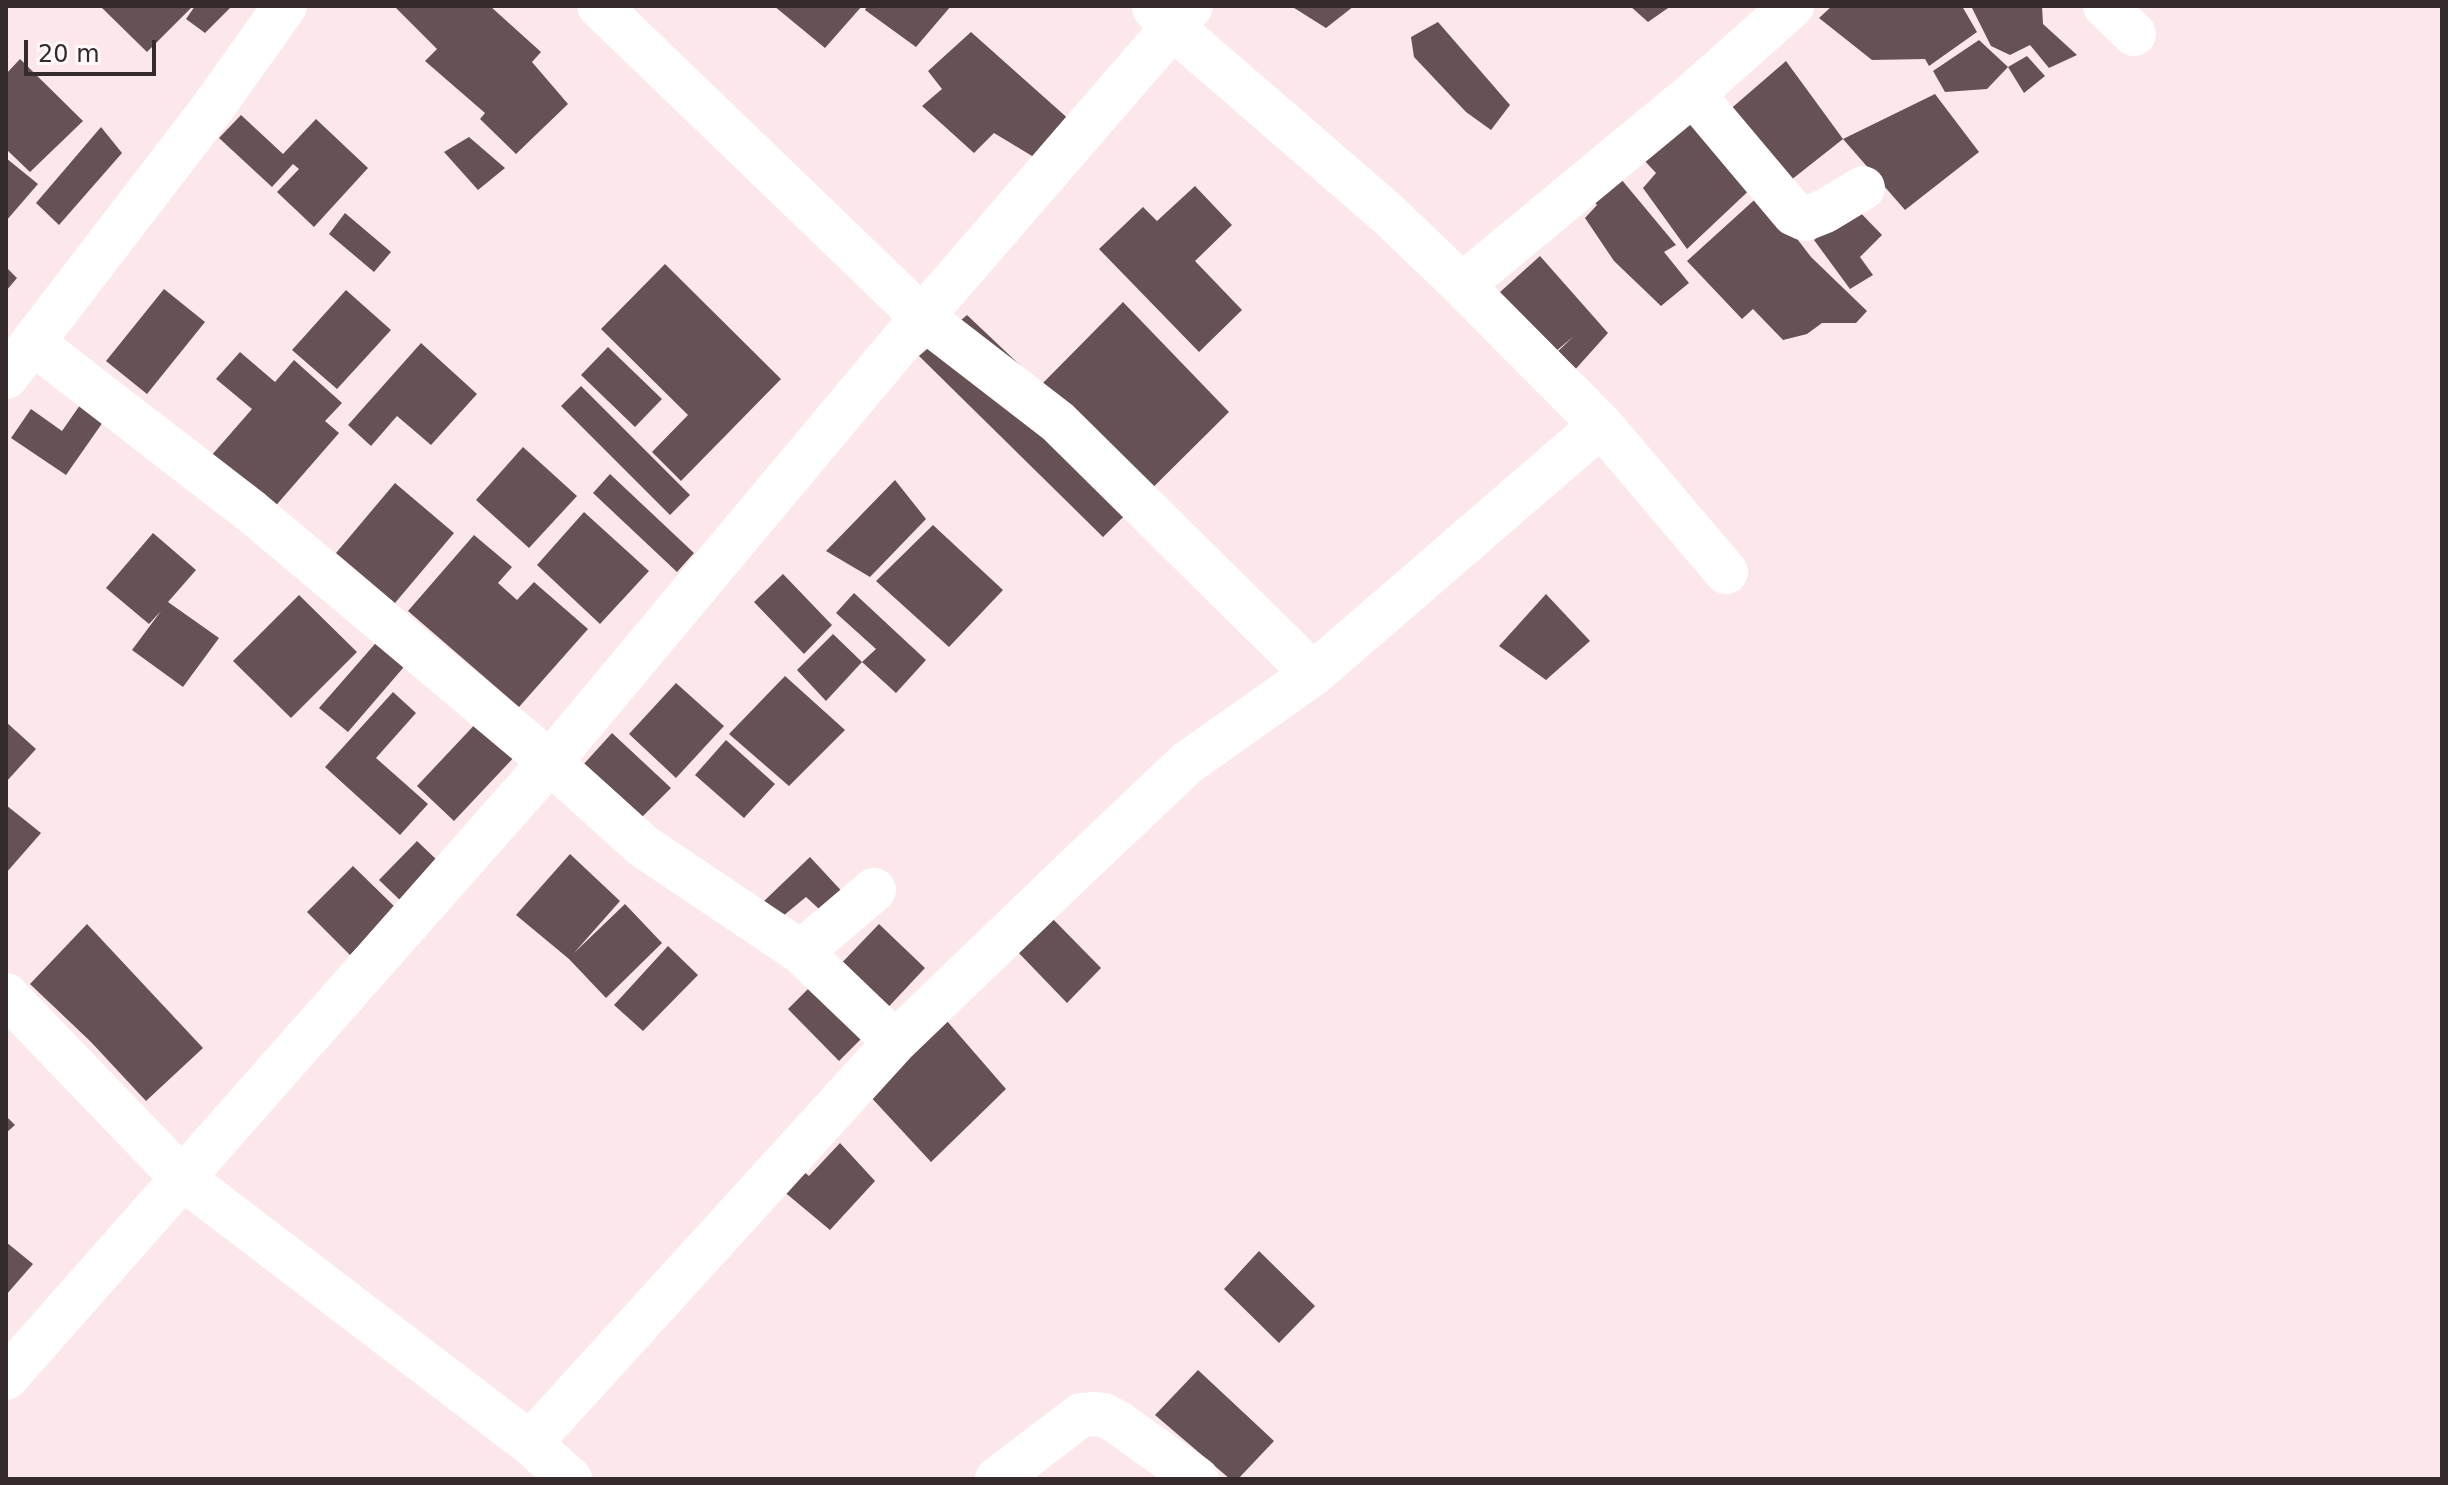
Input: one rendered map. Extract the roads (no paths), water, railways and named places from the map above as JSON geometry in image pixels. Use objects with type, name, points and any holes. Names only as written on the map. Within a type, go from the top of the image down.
[{"type":"street","points":[[6,377],[211,110],[285,6]]},
{"type":"street","points":[[599,6],[922,317],[1058,422],[1313,674]]},
{"type":"street","points":[[1462,285],[1693,94],[1792,6]]},
{"type":"street","points":[[6,1378],[550,762],[1172,13],[1462,285],[1601,425],[1726,572]]},
{"type":"street","points":[[1693,94],[1794,214],[1805,219],[1863,188]]},
{"type":"street","points":[[33,343],[252,512],[550,762],[643,846],[801,952],[895,1042]]},
{"type":"street","points":[[530,1443],[895,1042],[1187,763],[1313,674],[1601,425]]},
{"type":"street","points":[[801,952],[874,890]]},
{"type":"street","points":[[6,995],[181,1177],[530,1443],[570,1479]]},
{"type":"street","points":[[997,1479],[1081,1415],[1096,1414],[1117,1422],[1197,1479]]}]
